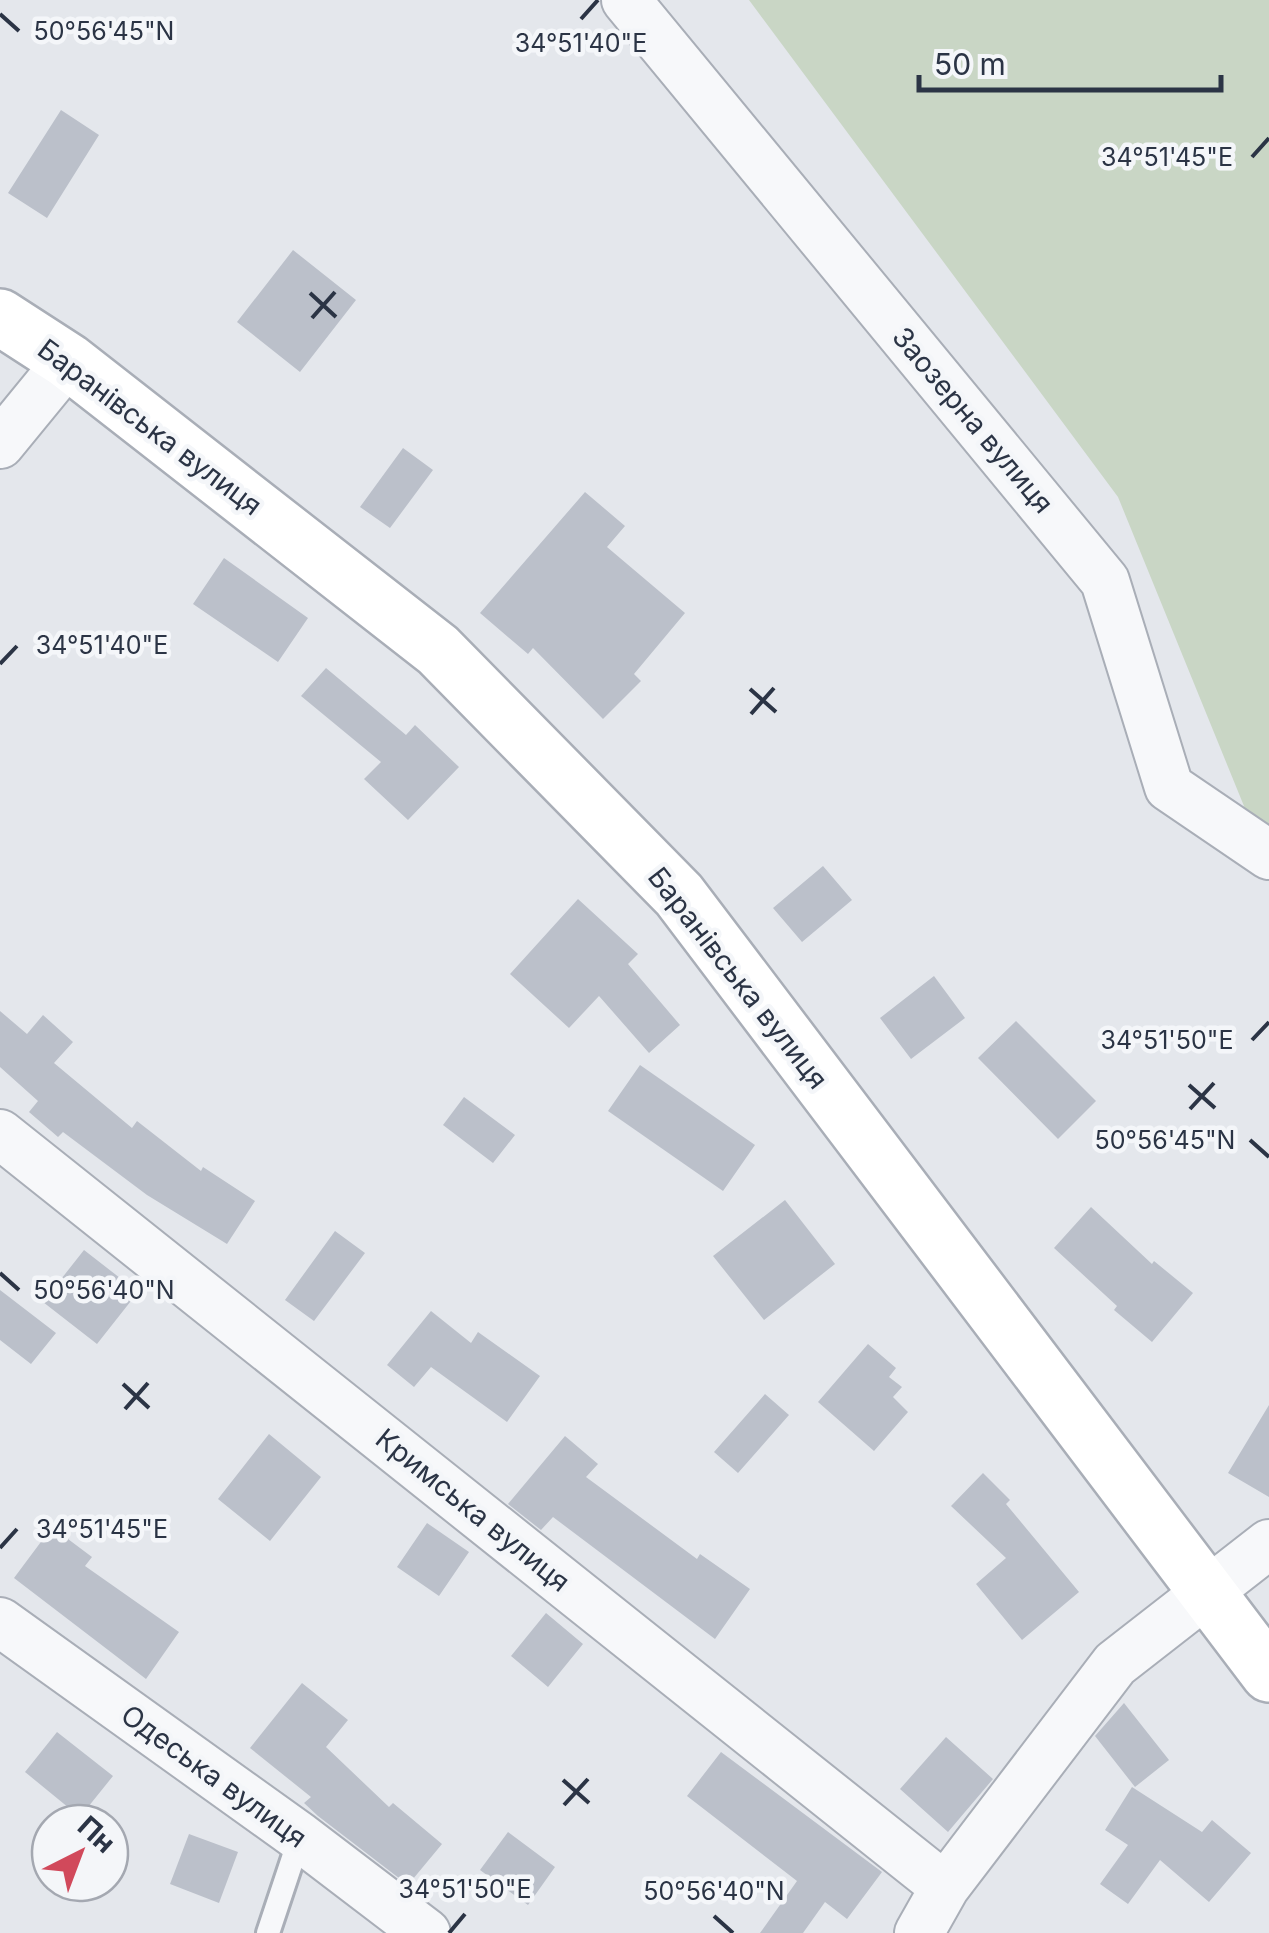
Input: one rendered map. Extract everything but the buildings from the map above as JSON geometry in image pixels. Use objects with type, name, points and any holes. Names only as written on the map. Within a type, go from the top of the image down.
[{"type":"main road","name":"Баранівська вулиця","points":[[0,317],[68,361],[438,650],[679,895],[1269,1674]]},
{"type":"street","name":"Заозерна вулиця","points":[[626,0],[1105,580],[1169,787],[1269,854]]},
{"type":"street","points":[[0,444],[68,361]]},
{"type":"street","name":"Кримська вулиця","points":[[0,1134],[945,1887]]},
{"type":"street","points":[[919,1933],[945,1887],[1115,1664],[1269,1544]]},
{"type":"street","name":"Одеська вулиця","points":[[0,1622],[300,1837],[426,1933]]},
{"type":"lane","points":[[268,1933],[300,1837]]},
{"type":"green space","points":[[749,0],[1269,0],[1269,826],[1246,811],[1118,497]]}]
